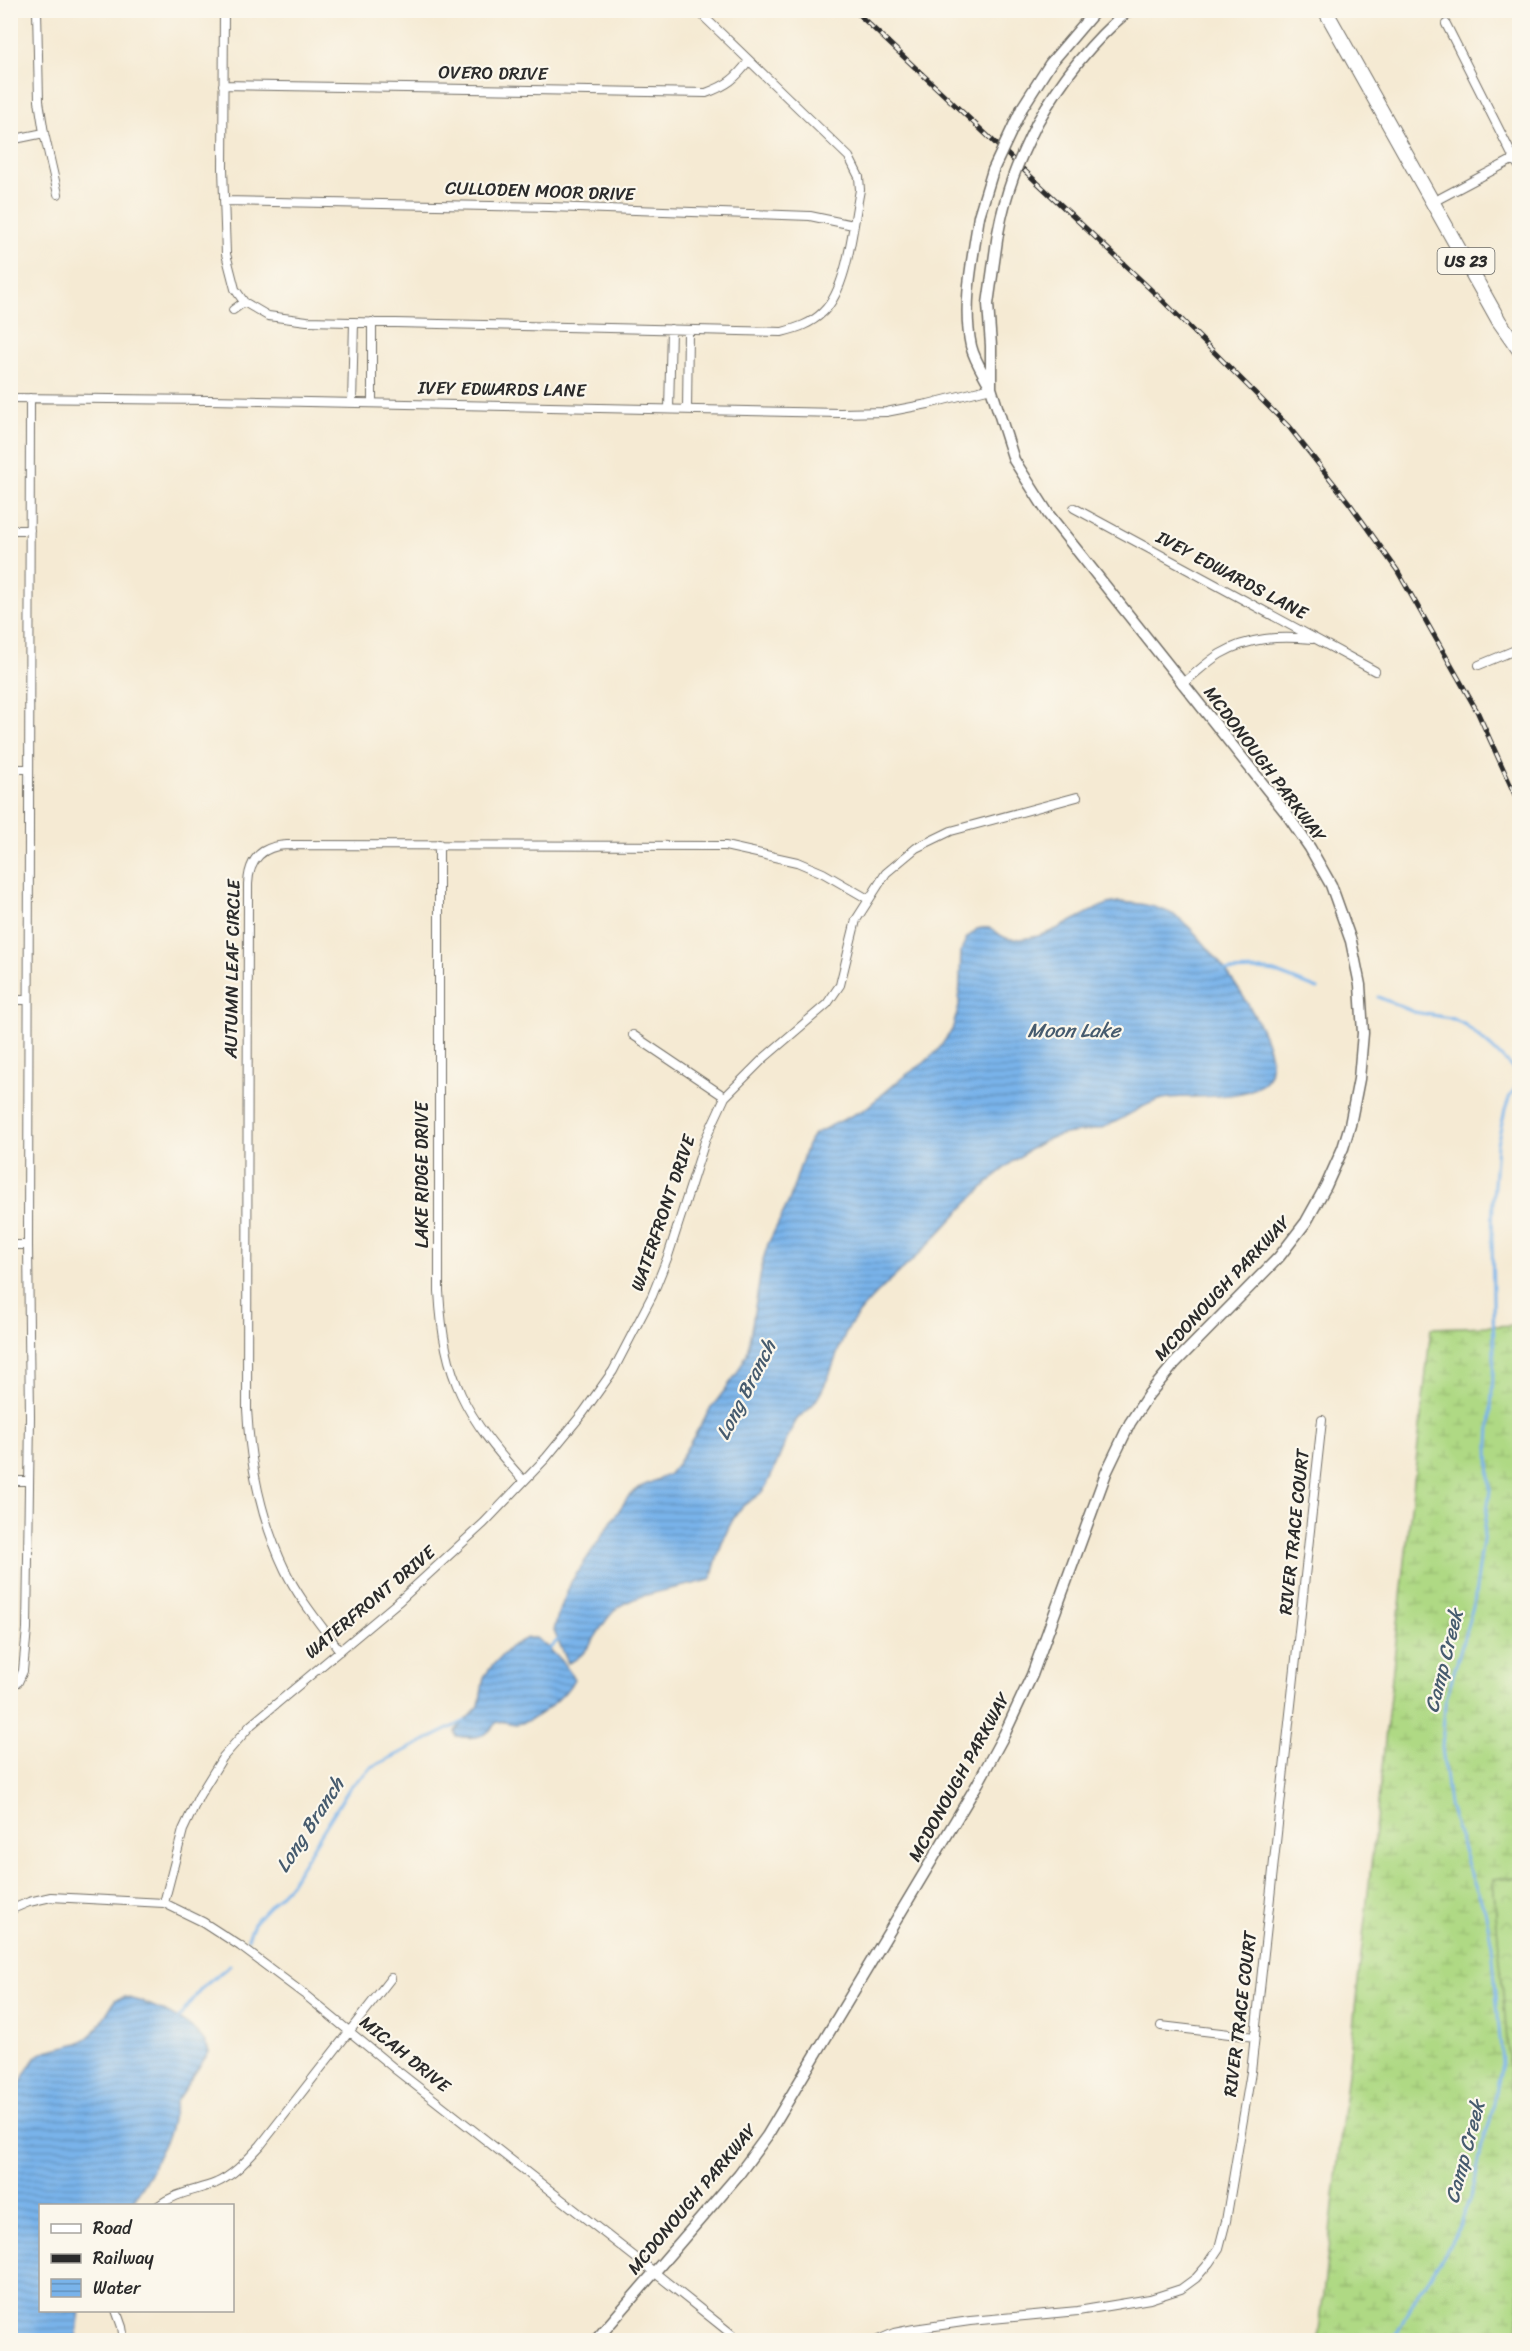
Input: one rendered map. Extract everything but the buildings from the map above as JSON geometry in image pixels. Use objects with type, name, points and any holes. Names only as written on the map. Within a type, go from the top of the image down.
[{"type":"main road","name":"US 23","points":[[1325,10],[1499,321],[1520,351]]},
{"type":"street","points":[[37,10],[37,72],[44,133],[58,194]]},
{"type":"street","points":[[224,10],[226,254],[235,289],[244,302],[268,316],[307,321],[782,332],[801,327],[815,320],[825,311],[842,283],[860,183],[849,157],[697,10]]},
{"type":"street","points":[[991,388],[972,348],[968,319],[970,277],[979,216],[993,170],[1022,108],[1050,64],[1096,10]]},
{"type":"street","name":"MCDONOUGH PARKWAY","points":[[596,2340],[739,2174],[767,2136],[993,1758],[1032,1676],[1106,1473],[1130,1422],[1174,1364],[1279,1257],[1316,1206],[1343,1149],[1356,1100],[1363,1033],[1360,985],[1353,949],[1341,910],[1322,869],[1299,830],[1049,515],[1014,460],[991,388],[988,304],[1004,199],[1015,168],[1037,123],[1074,66],[1129,10]]},
{"type":"street","points":[[1446,24],[1520,168]]},
{"type":"street","name":"OVERO DRIVE","points":[[223,85],[706,93],[726,86],[749,61]]},
{"type":"street","points":[[10,140],[44,133]]},
{"type":"street","points":[[1433,202],[1514,159]]},
{"type":"street","name":"CULLODEN MOOR DRIVE","points":[[224,201],[810,216],[853,225]]},
{"type":"street","points":[[233,310],[244,302]]},
{"type":"street","points":[[352,403],[354,322]]},
{"type":"street","points":[[372,322],[372,403]]},
{"type":"street","points":[[669,410],[671,329]]},
{"type":"street","points":[[687,410],[688,330]]},
{"type":"street","name":"IVEY EDWARDS LANE","points":[[10,398],[840,413],[886,412],[991,388]]},
{"type":"street","points":[[10,1686],[18,1682],[26,1661],[30,1416],[28,1000],[30,398]]},
{"type":"street","name":"IVEY EDWARDS LANE","points":[[1074,508],[1375,671]]},
{"type":"street","points":[[10,530],[30,530]]},
{"type":"street","points":[[1182,684],[1220,654],[1250,641],[1278,636],[1316,640]]},
{"type":"street","points":[[1479,665],[1520,648]]},
{"type":"street","points":[[10,769],[29,769]]},
{"type":"street","name":"WATERFRONT DRIVE","points":[[164,1903],[183,1830],[199,1796],[223,1758],[250,1725],[446,1560],[524,1481],[583,1413],[613,1371],[632,1338],[664,1266],[702,1149],[725,1097],[764,1058],[827,1004],[840,985],[856,920],[886,873],[916,848],[942,835],[1077,797]]},
{"type":"street","name":"LAKE RIDGE DRIVE","points":[[438,844],[439,1291],[443,1338],[454,1380],[469,1411],[494,1448],[524,1481]]},
{"type":"street","name":"AUTUMN LEAF CIRCLE","points":[[340,1651],[303,1601],[286,1571],[261,1503],[250,1448],[247,1409],[248,878],[251,866],[259,854],[277,845],[725,846],[797,862],[823,873],[868,899]]},
{"type":"street","points":[[10,1000],[28,1000]]},
{"type":"street","points":[[633,1035],[725,1097]]},
{"type":"street","points":[[10,1245],[28,1245]]},
{"type":"street","name":"RIVER TRACE COURT","points":[[878,2340],[894,2332],[940,2325],[1078,2311],[1140,2301],[1181,2289],[1196,2278],[1219,2248],[1226,2221],[1255,2037],[1323,1420]]},
{"type":"street","points":[[10,1480],[28,1481]]},
{"type":"street","name":"MICAH DRIVE","points":[[10,1910],[29,1902],[51,1897],[164,1903],[203,1922],[240,1946],[349,2031],[739,2340]]},
{"type":"street","points":[[160,2204],[182,2192],[217,2182],[243,2164],[260,2146],[391,1977]]},
{"type":"street","points":[[1161,2026],[1255,2037]]},
{"type":"street","points":[[117,2312],[124,2340]]},
{"type":"green space","points":[[1519,1325],[1519,2340],[1318,2340],[1431,1328]]},
{"type":"green space","points":[[1520,1877],[1519,2176],[1493,1880]]},
{"type":"water","name":"Moon Lake","points":[[1118,902],[1146,905],[1174,915],[1187,925],[1222,965],[1255,1016],[1266,1041],[1271,1062],[1268,1077],[1260,1085],[1235,1094],[1175,1097],[1155,1101],[1101,1128],[1065,1134],[1044,1141],[1010,1164],[873,1297],[855,1318],[847,1330],[822,1391],[811,1407],[796,1421],[765,1488],[741,1508],[731,1523],[709,1580],[628,1601],[606,1620],[584,1653],[568,1663],[554,1631],[571,1582],[628,1497],[638,1488],[668,1475],[678,1463],[709,1411],[736,1375],[747,1354],[763,1260],[768,1244],[789,1201],[807,1145],[814,1134],[865,1109],[938,1050],[952,1030],[959,1006],[961,951],[966,939],[977,929],[991,929],[1010,939],[1030,938],[1048,933],[1098,908]]},
{"type":"water","points":[[527,1638],[536,1638],[562,1662],[574,1679],[570,1686],[549,1707],[532,1719],[516,1724],[498,1722],[488,1732],[476,1737],[456,1736],[455,1731],[479,1706],[484,1677],[510,1647]]},
{"type":"water","points":[[125,1997],[148,2004],[174,2017],[197,2033],[205,2042],[209,2052],[176,2101],[169,2133],[150,2173],[132,2204],[39,2204],[39,2312],[80,2312],[76,2340],[11,2340],[10,2143],[16,2095],[25,2073],[37,2056],[46,2051],[79,2043],[87,2038],[97,2029],[115,2000]]},
{"type":"waterway","name":"Long Branch","points":[[1221,971],[1274,972],[1318,989]]},
{"type":"waterway","name":"Long Branch","points":[[1378,997],[1414,1012],[1450,1018],[1464,1024],[1519,1075]]},
{"type":"waterway","name":"Camp Creek","points":[[1394,2340],[1409,2309],[1447,2250],[1461,2223],[1474,2187],[1502,2063],[1492,1945],[1485,1910],[1472,1878],[1449,1805],[1442,1747],[1445,1703],[1474,1603],[1490,1490],[1489,1444],[1494,1358],[1493,1198],[1497,1144],[1505,1110],[1517,1086],[1520,1070]]},
{"type":"waterway","name":"Long Branch","points":[[547,1651],[559,1639]]},
{"type":"waterway","name":"Long Branch","points":[[248,1938],[255,1921],[290,1884],[350,1787],[372,1767],[465,1721]]},
{"type":"waterway","name":"Long Branch","points":[[176,2022],[202,1988],[230,1965]]},
{"type":"railway","points":[[854,10],[1163,301],[1289,427],[1350,504],[1397,570],[1477,711],[1520,806]]}]
